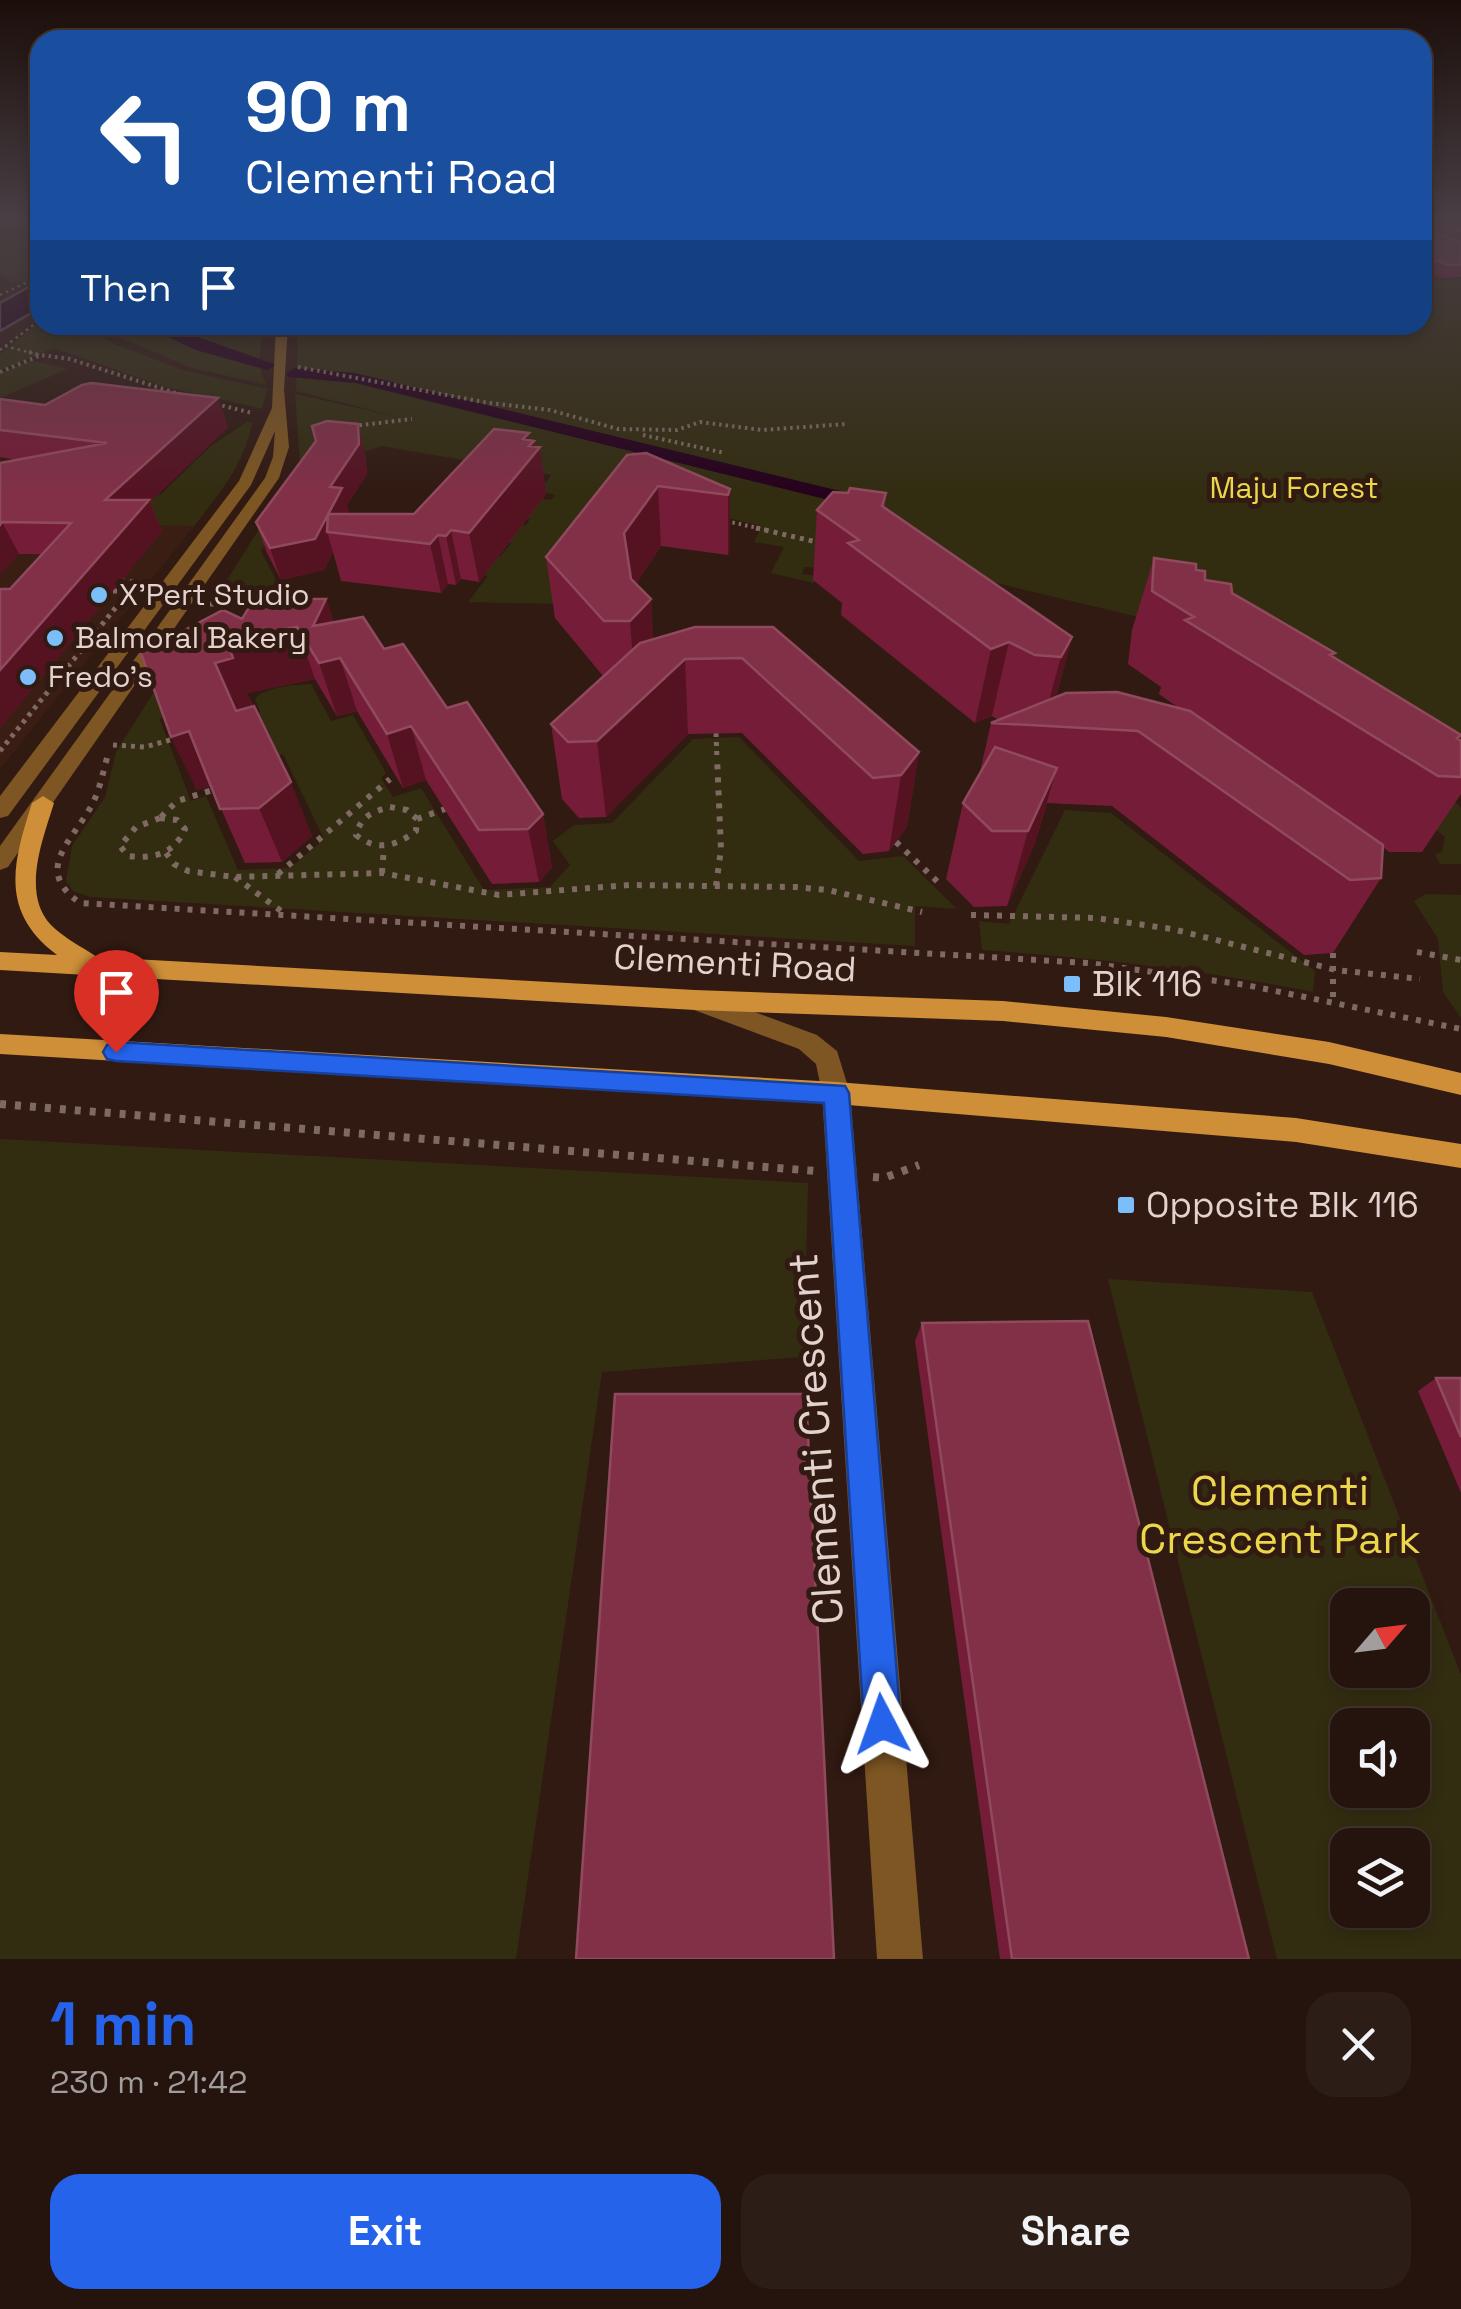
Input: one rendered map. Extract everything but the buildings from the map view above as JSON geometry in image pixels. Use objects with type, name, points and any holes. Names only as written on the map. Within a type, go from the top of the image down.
[{"type":"main road","points":[[43,802],[24,864],[31,907],[38,926],[91,967]]},
{"type":"main road","name":"Clementi Road","points":[[0,961],[695,1000],[1003,1012],[1166,1026],[1329,1054],[1461,1084]]},
{"type":"main road","points":[[0,1044],[836,1093],[1296,1130],[1461,1156]]},
{"type":"street","points":[[0,810],[246,482],[275,409],[281,335]]},
{"type":"street","points":[[0,862],[277,468],[284,421],[275,409]]},
{"type":"street","name":"Clementi Crescent","points":[[695,1000],[808,1042],[828,1059],[836,1093],[900,1959]]},
{"type":"path","points":[[2,348],[30,327]]},
{"type":"path","points":[[2,348],[70,360],[188,396]]},
{"type":"path","points":[[0,372],[41,355]]},
{"type":"path","points":[[292,366],[439,390],[489,404],[550,410],[725,454]]},
{"type":"path","points":[[205,401],[275,409]]},
{"type":"path","points":[[352,426],[412,420]]},
{"type":"path","points":[[618,429],[677,430],[700,422],[762,430],[847,424]]},
{"type":"path","points":[[718,519],[824,544]]},
{"type":"path","points":[[0,751],[129,591]]},
{"type":"path","points":[[184,604],[272,605]]},
{"type":"path","points":[[63,659],[74,659]]},
{"type":"path","points":[[123,729],[113,745],[96,798],[63,847],[57,868],[57,883],[63,895],[80,904],[1088,963],[1246,985],[1461,1028]]},
{"type":"path","points":[[716,733],[721,848],[716,886]]},
{"type":"path","points":[[113,745],[145,747],[182,736]]},
{"type":"path","points":[[276,875],[390,779]]},
{"type":"path","points":[[160,818],[177,801],[216,789]]},
{"type":"path","points":[[390,807],[407,810],[417,818],[416,831],[403,842],[384,847],[366,845],[356,835],[358,823],[371,812],[390,807]]},
{"type":"path","points":[[417,818],[445,809]]},
{"type":"path","points":[[160,818],[177,820],[185,829],[181,842],[166,853],[145,858],[128,856],[120,846],[125,834],[140,823],[160,818]]},
{"type":"path","points":[[896,842],[942,886]]},
{"type":"path","points":[[382,873],[384,847]]},
{"type":"path","points":[[166,853],[174,864],[188,871],[234,877],[382,873],[462,892],[499,894],[588,886],[828,890],[922,912]]},
{"type":"path","points":[[234,877],[286,914]]},
{"type":"path","points":[[971,915],[1096,918],[1172,929],[1336,970],[1420,979]]},
{"type":"path","points":[[1417,952],[1461,960]]},
{"type":"path","points":[[1333,953],[1333,1003]]},
{"type":"path","points":[[0,1104],[884,1178],[919,1166]]},
{"type":"shaded area","points":[[0,310],[30,310],[30,314],[0,331]]},
{"type":"shaded area","points":[[0,524],[194,526],[0,769]]},
{"type":"green space","name":"Maju Forest","points":[[1432,310],[1461,310],[1461,777],[1437,783],[1461,808],[1461,864],[1440,864],[1435,854],[1442,852],[1445,837],[1176,626],[963,575],[804,567],[802,574],[816,576],[814,583],[771,573],[784,547],[754,542],[762,526],[669,504],[561,604],[468,602],[488,576],[476,574],[490,556],[500,557],[511,543],[496,541],[510,524],[526,525],[530,519],[521,517],[534,498],[551,500],[555,495],[540,491],[551,475],[382,446],[367,451],[334,448],[261,551],[286,599],[215,599],[300,464],[295,394],[403,418],[296,391],[298,335],[1432,335]]},
{"type":"green space","points":[[30,330],[30,335],[97,335],[182,370],[267,389],[262,409],[162,386],[54,348],[0,370],[0,354]]},
{"type":"green space","points":[[114,335],[169,335],[258,364],[266,385],[189,367]]},
{"type":"green space","points":[[183,335],[262,335],[259,362]]},
{"type":"green space","points":[[31,360],[68,369],[0,398],[0,373]]},
{"type":"green space","points":[[247,422],[252,423],[237,465],[194,526],[35,524],[161,494],[211,446]]},
{"type":"green space","points":[[162,679],[173,696],[160,720],[191,801],[206,796],[238,870],[290,868],[324,839],[283,754],[266,758],[247,717],[260,712],[255,698],[261,694],[311,684],[331,721],[353,715],[386,773],[381,778],[393,797],[421,788],[484,890],[550,887],[570,865],[553,841],[574,825],[612,823],[693,739],[739,737],[859,861],[903,856],[957,909],[915,906],[915,946],[90,897],[73,891],[66,881],[72,846],[105,797],[116,752]]},
{"type":"green space","points":[[1065,810],[1111,813],[1315,971],[1313,992],[1148,966],[982,950],[979,921],[1009,924]]},
{"type":"green space","points":[[1426,894],[1461,895],[1461,1018],[1443,992],[1438,939],[1414,901]]},
{"type":"green space","points":[[0,1139],[808,1183],[804,1357],[602,1372],[516,1959],[0,1959]]},
{"type":"green space","name":"Clementi Crescent Park","points":[[1108,1279],[1312,1292],[1427,1588],[1330,1588],[1330,1688],[1430,1688],[1430,1595],[1461,1675],[1461,1959],[1277,1959]]},
{"type":"waterway","points":[[175,335],[267,365]]},
{"type":"waterway","points":[[295,373],[355,378],[845,498]]},
{"type":"place","name":"X'Pert Studio","points":[[99,595]]},
{"type":"place","name":"Balmoral Bakery","points":[[55,638]]},
{"type":"place","name":"Fredo's","points":[[28,677]]},
{"type":"place","name":"Blk 116","points":[[1072,984]]},
{"type":"place","name":"Opposite Blk 116","points":[[1126,1205]]},
{"type":"route","points":[[116,1052],[836,1093],[882,1724]]}]
